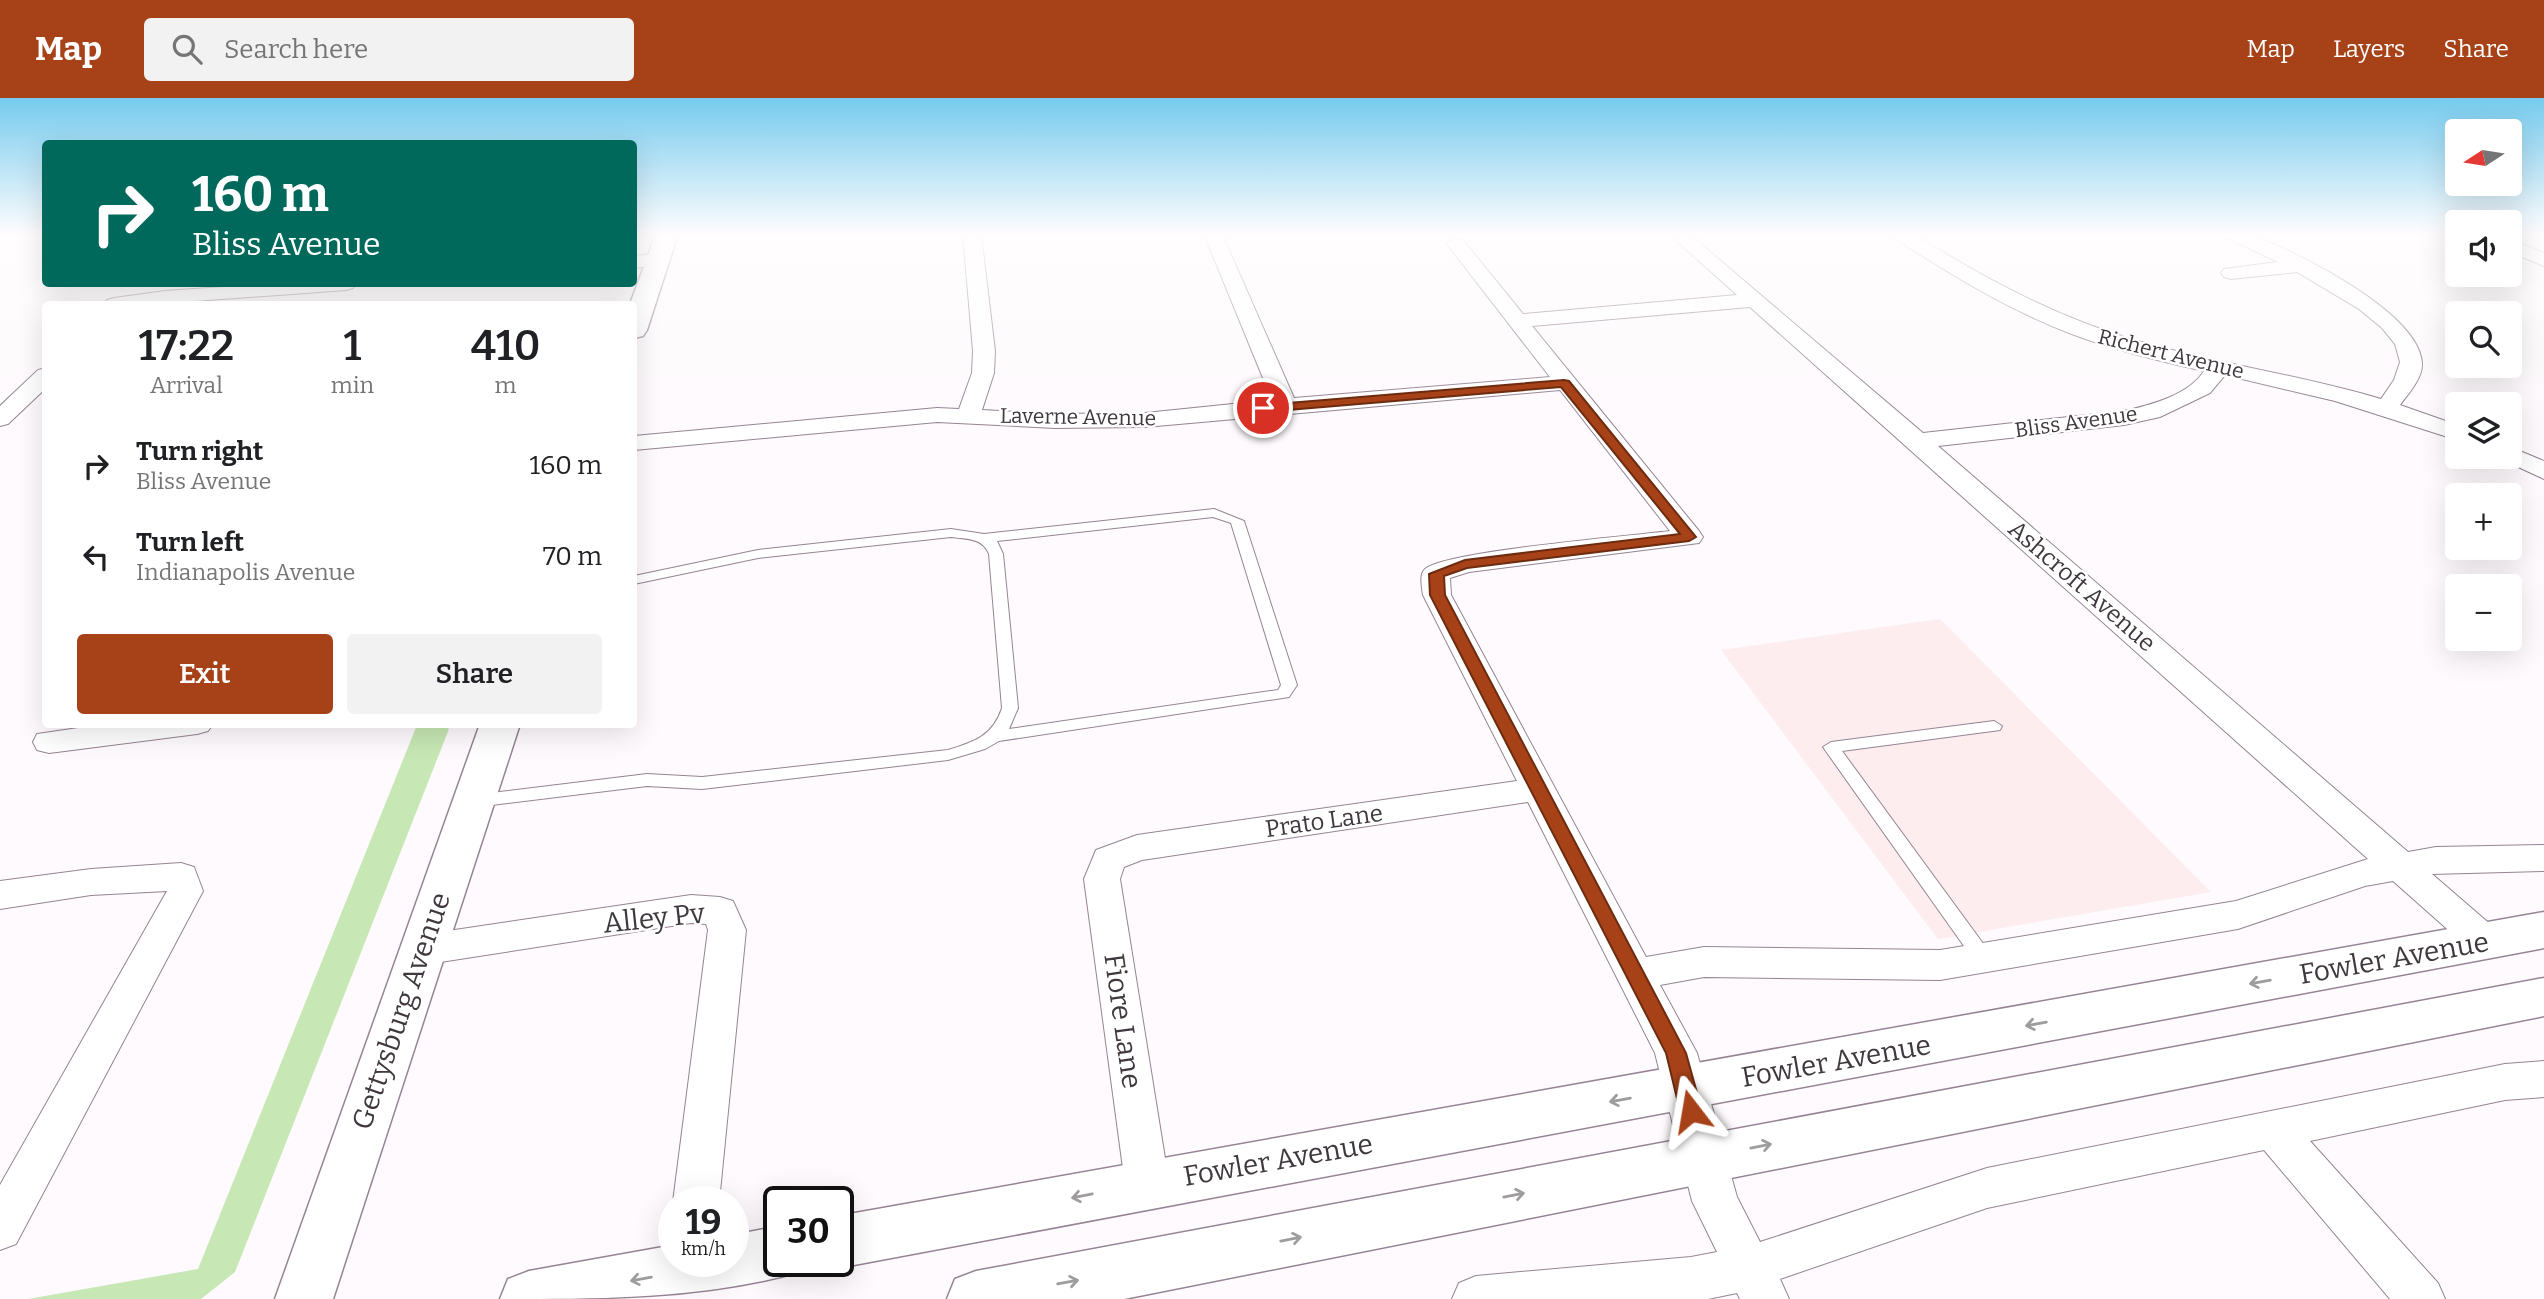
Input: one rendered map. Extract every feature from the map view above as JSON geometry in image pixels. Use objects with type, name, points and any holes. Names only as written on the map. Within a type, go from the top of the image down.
[{"type":"main road","points":[[637,311],[640,290]]},
{"type":"main road","name":"Gettysburg Avenue","points":[[304,1299],[499,728]]},
{"type":"main road","name":"Fowler Avenue","points":[[854,1239],[1147,1183],[1685,1088],[2544,930]]},
{"type":"main road","points":[[976,1299],[1170,1264],[2197,1061],[2544,997]]},
{"type":"main road","points":[[529,1299],[658,1274]]},
{"type":"street","points":[[126,301],[172,290]]},
{"type":"street","points":[[969,415],[984,373],[978,290]]},
{"type":"street","points":[[1237,290],[1286,406]]},
{"type":"street","points":[[1491,290],[1689,537],[1465,564],[1437,574],[1437,595],[1676,1053],[1715,1200],[1757,1283]]},
{"type":"street","name":"Ashcroft Avenue","points":[[1743,290],[2484,941]]},
{"type":"street","name":"Richert Avenue","points":[[1998,290],[2062,323],[2104,338],[2217,368],[2306,386],[2386,408],[2445,429]]},
{"type":"street","points":[[2342,290],[2364,302],[2404,337],[2412,363],[2386,408]]},
{"type":"street","points":[[1515,321],[1755,300]]},
{"type":"street","name":"Bliss Avenue","points":[[1918,441],[2124,418],[2160,410],[2202,388],[2213,377],[2217,368]]},
{"type":"street","points":[[0,419],[42,379]]},
{"type":"street","name":"Laverne Avenue","points":[[637,443],[904,417],[969,415],[1055,421],[1145,421],[1286,406],[1564,383]]},
{"type":"street","points":[[2522,460],[2544,471]]},
{"type":"street","points":[[49,742],[164,728]]},
{"type":"street","name":"Prato Lane","points":[[1109,859],[1137,848],[1540,789]]},
{"type":"street","points":[[1635,974],[1704,962],[1940,965],[2238,915],[2362,873],[2436,860],[2544,858]]},
{"type":"street","name":"Fiore Lane","points":[[1109,859],[1102,878],[1147,1183]]},
{"type":"street","points":[[0,895],[92,882],[181,876],[185,891],[0,1229]]},
{"type":"street","name":"Alley Pv","points":[[421,950],[691,909],[720,911],[727,930],[698,1186]]},
{"type":"street","points":[[1476,1299],[1691,1280],[1757,1283],[1987,1188],[2505,1082],[2544,1079]]},
{"type":"street","points":[[2273,1130],[2421,1299]]},
{"type":"lane","points":[[472,802],[647,780],[702,783],[948,755],[979,746],[997,737],[1283,694],[1289,685],[1237,521],[1214,513],[984,538],[951,533],[758,554],[637,579]]},
{"type":"lane","points":[[984,538],[992,543],[996,554],[1010,708],[1007,724],[997,737]]},
{"type":"lane","points":[[1983,958],[1831,747],[1994,726]]},
{"type":"shaded area","points":[[1940,619],[2211,892],[1938,939],[1721,650]]},
{"type":"green space","points":[[416,728],[447,728],[235,1272],[201,1299],[28,1299],[198,1269]]},
{"type":"route","points":[[1263,408],[1564,383],[1689,537],[1465,564],[1437,574],[1437,595],[1676,1053],[1691,1111]]}]
